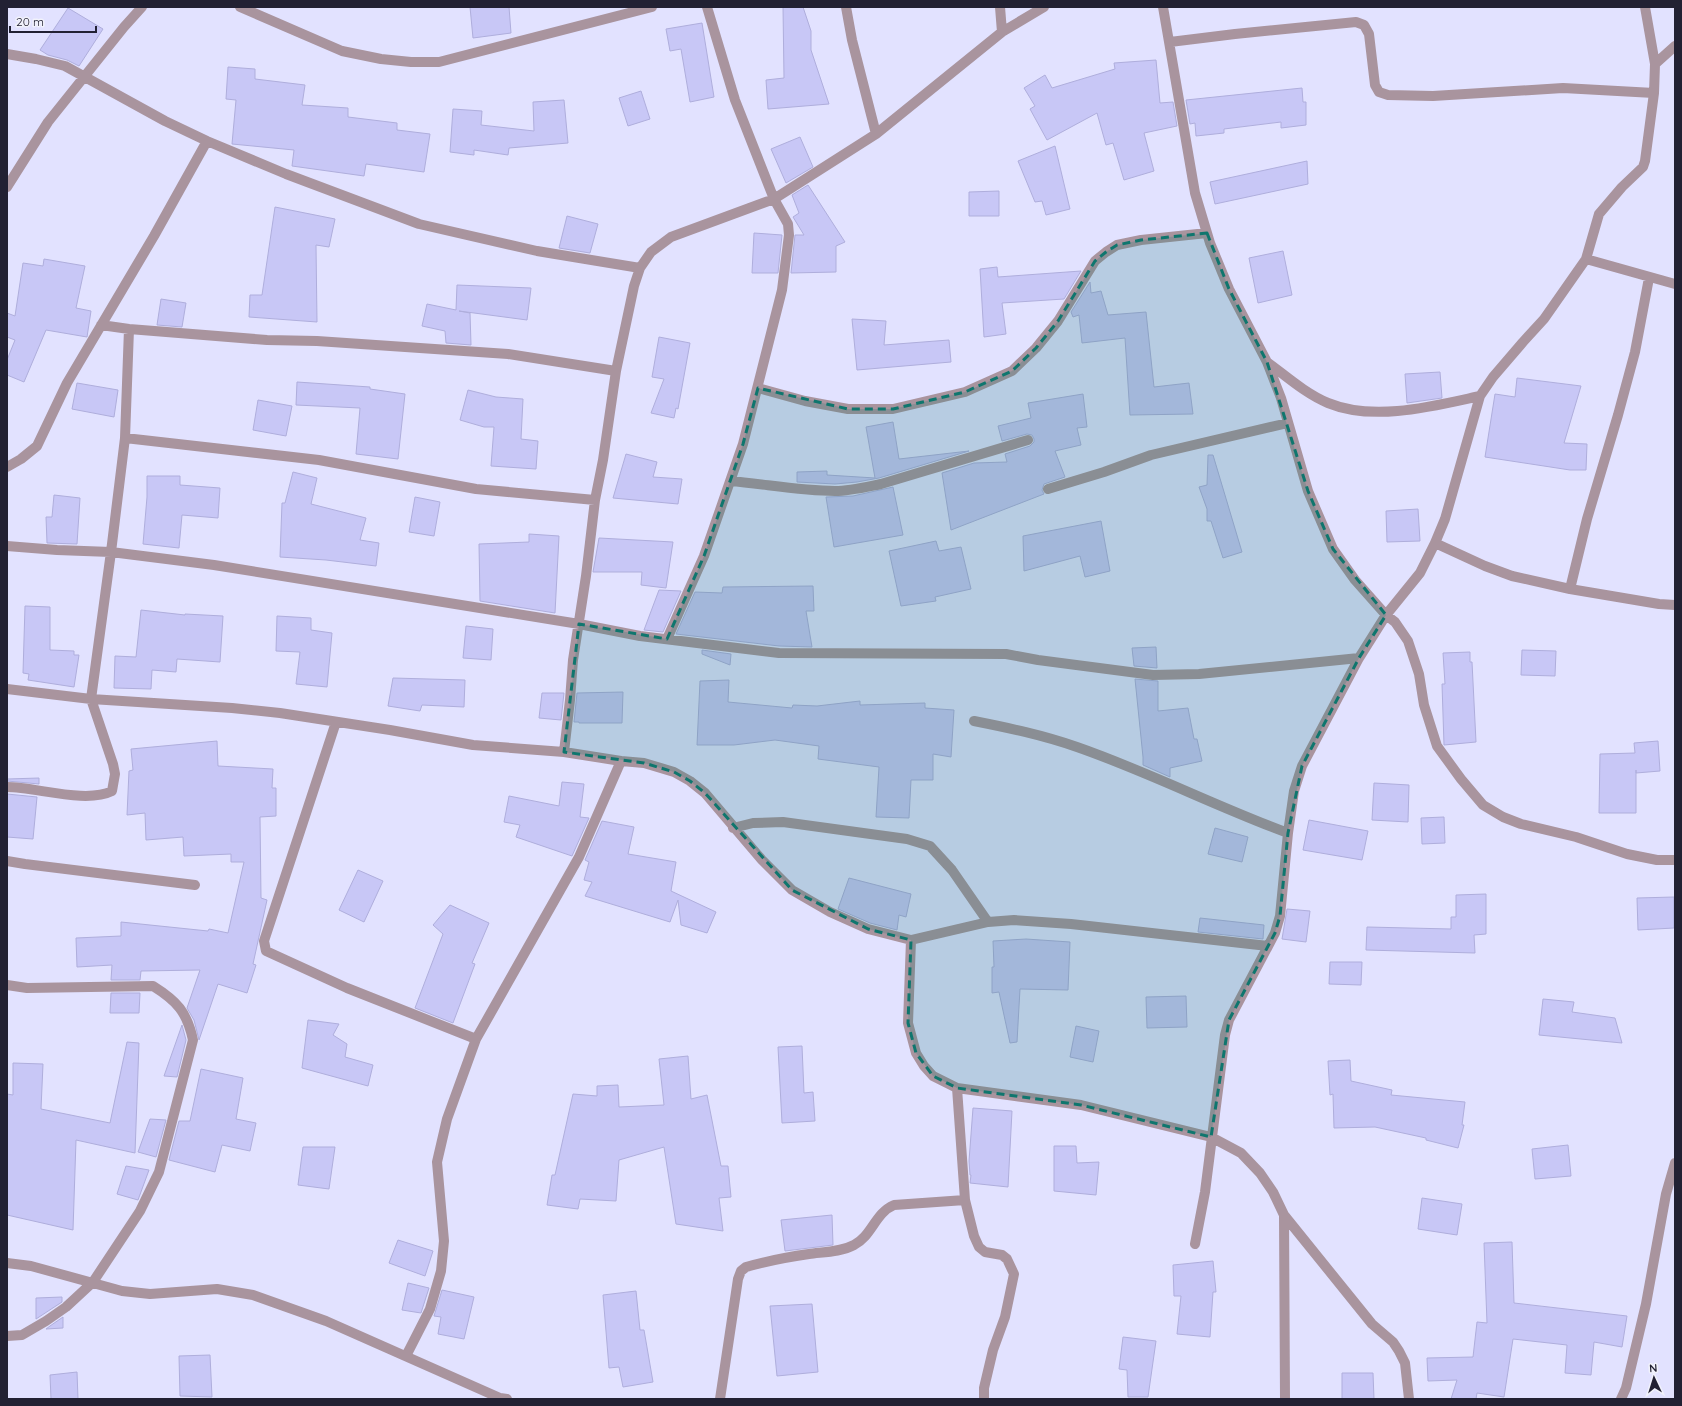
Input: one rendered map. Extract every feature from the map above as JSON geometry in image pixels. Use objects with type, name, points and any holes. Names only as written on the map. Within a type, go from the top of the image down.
[{"type":"street","points":[[7,187],[48,122],[124,27],[142,7]]},
{"type":"street","points":[[240,7],[342,51],[381,59],[411,62],[440,62],[652,7]]},
{"type":"street","points":[[667,639],[704,556],[743,444],[782,290],[789,235],[788,224],[774,199],[735,100],[707,7]]},
{"type":"street","points":[[846,7],[852,40],[876,134]]},
{"type":"street","points":[[1000,7],[1002,32]]},
{"type":"street","points":[[564,752],[573,660],[595,500],[603,460],[616,371],[634,286],[640,268],[651,252],[671,237],[774,199],[876,134],[1002,32],[1044,7]]},
{"type":"street","points":[[1163,7],[1195,193],[1207,232],[1229,289],[1267,362],[1281,398],[1308,491],[1333,549],[1355,580],[1386,615],[1395,622],[1408,641],[1419,674],[1424,705],[1438,746],[1461,780],[1483,805],[1503,817],[1521,824],[1576,836],[1627,854],[1657,860],[1675,860]]},
{"type":"street","points":[[1195,1244],[1205,1192],[1225,1035],[1229,1020],[1275,933],[1280,916],[1288,833],[1294,791],[1302,766],[1358,658],[1386,615],[1420,573],[1435,543],[1445,519],[1480,396],[1493,377],[1544,319],[1586,259],[1599,214],[1622,187],[1643,167],[1654,92],[1656,64],[1644,7]]},
{"type":"street","points":[[1170,42],[1356,22],[1364,25],[1368,34],[1375,85],[1379,92],[1388,95],[1433,96],[1563,88],[1654,92]]},
{"type":"street","points":[[1656,64],[1675,46]]},
{"type":"street","points":[[7,54],[65,66],[165,121],[207,141],[286,174],[419,224],[537,251],[640,268]]},
{"type":"street","points":[[7,467],[21,459],[37,446],[67,382],[154,236],[207,141]]},
{"type":"street","points":[[758,388],[799,400],[848,409],[893,409],[965,392],[1012,371],[1036,348],[1058,321],[1095,261],[1106,252],[1117,245],[1141,240],[1207,232]]},
{"type":"street","points":[[1586,259],[1649,278],[1675,284]]},
{"type":"street","points":[[1570,589],[1587,519],[1626,387],[1649,278]]},
{"type":"street","points":[[101,325],[129,329],[260,339],[316,341],[508,354],[616,371]]},
{"type":"street","points":[[7,787],[21,787],[71,795],[105,794],[112,791],[115,774],[113,764],[91,699],[125,438],[129,329]]},
{"type":"street","points":[[1267,362],[1306,390],[1328,403],[1356,411],[1396,410],[1430,406],[1480,396]]},
{"type":"street","points":[[1048,489],[1104,472],[1151,455],[1288,422]]},
{"type":"street","points":[[125,438],[319,460],[476,489],[595,500]]},
{"type":"street","points":[[730,480],[837,491],[881,484],[1028,440]]},
{"type":"street","points":[[1435,543],[1485,566],[1512,576],[1570,589],[1659,604],[1675,605]]},
{"type":"street","points":[[7,546],[111,552],[214,565],[579,624],[640,636],[779,653],[1006,654],[1038,660],[1153,675],[1199,674],[1358,658]]},
{"type":"street","points":[[7,689],[91,699],[232,708],[280,713],[390,730],[473,745],[564,752],[644,764],[674,772],[690,781],[705,793],[734,828],[792,890],[830,912],[868,929],[911,940],[988,922],[1014,920],[1071,924],[1268,946]]},
{"type":"street","points":[[974,721],[1024,731],[1077,747],[1170,783],[1246,817],[1288,833]]},
{"type":"street","points":[[336,722],[264,941],[266,951],[347,988],[476,1039]]},
{"type":"street","points":[[406,1356],[430,1308],[441,1271],[444,1241],[436,1162],[447,1119],[476,1039],[579,857],[621,761]]},
{"type":"street","points":[[734,828],[753,823],[783,822],[907,839],[930,846],[952,870],[988,922]]},
{"type":"street","points":[[7,861],[195,885]]},
{"type":"street","points":[[911,940],[908,1023],[911,1039],[916,1053],[933,1076],[957,1088],[1081,1105],[1211,1136],[1241,1153],[1260,1172],[1284,1215],[1372,1324],[1393,1342],[1400,1351],[1404,1363],[1409,1399]]},
{"type":"street","points":[[7,985],[27,988],[153,986],[168,995],[177,1003],[185,1014],[193,1040],[159,1172],[140,1211],[93,1282],[66,1307],[46,1321],[22,1335],[7,1336]]},
{"type":"street","points":[[957,1088],[965,1200],[974,1236],[980,1247],[985,1252],[1002,1255],[1007,1259],[1014,1274],[1005,1317],[993,1350],[984,1388],[984,1399]]},
{"type":"street","points":[[1621,1399],[1626,1388],[1646,1304],[1666,1194],[1675,1163]]},
{"type":"street","points":[[720,1399],[738,1279],[741,1271],[752,1266],[783,1258],[853,1246],[863,1240],[875,1220],[887,1208],[894,1205],[965,1200]]},
{"type":"street","points":[[1284,1215],[1285,1399]]},
{"type":"street","points":[[7,1263],[31,1266],[122,1291],[150,1294],[217,1289],[253,1295],[326,1321],[502,1399]]},
{"type":"highlighted area","points":[[1207,233],[1229,289],[1267,362],[1308,491],[1333,549],[1386,615],[1359,658],[1302,766],[1288,833],[1280,916],[1275,933],[1229,1020],[1211,1137],[1081,1105],[957,1088],[933,1076],[916,1053],[908,1023],[911,940],[868,929],[792,890],[705,793],[690,781],[674,772],[644,763],[564,752],[579,624],[667,639],[704,556],[743,444],[758,388],[848,409],[893,409],[965,392],[1012,371],[1036,348],[1058,321],[1095,261],[1106,252],[1117,245],[1141,240]]},
{"type":"building","points":[[470,7],[509,7],[511,33],[473,38]]},
{"type":"building","points":[[783,7],[803,7],[811,31],[811,50],[829,104],[768,109],[766,80],[784,78]]},
{"type":"building","points":[[68,8],[103,29],[79,66],[67,60],[48,55],[40,50]]},
{"type":"building","points":[[702,23],[714,97],[690,102],[681,49],[670,51],[666,29]]},
{"type":"building","points":[[1156,60],[1160,103],[1173,102],[1177,126],[1144,133],[1154,171],[1124,180],[1113,143],[1106,145],[1097,113],[1047,140],[1030,109],[1035,106],[1024,88],[1045,75],[1052,88],[1115,69],[1114,63]]},
{"type":"building","points":[[228,67],[255,69],[255,79],[305,85],[302,105],[348,108],[348,117],[397,123],[397,130],[430,134],[424,172],[366,164],[364,176],[292,166],[294,150],[232,144],[236,100],[226,99]]},
{"type":"building","points":[[1302,88],[1303,102],[1306,102],[1306,125],[1281,128],[1281,122],[1224,129],[1224,133],[1196,136],[1195,123],[1190,124],[1186,100]]},
{"type":"building","points":[[641,91],[650,119],[628,126],[619,98]]},
{"type":"building","points":[[564,100],[568,143],[509,148],[508,155],[474,150],[474,155],[450,152],[453,109],[482,111],[481,125],[534,131],[533,102]]},
{"type":"building","points":[[800,137],[813,167],[786,183],[771,149]]},
{"type":"building","points":[[1055,146],[1070,209],[1046,215],[1042,201],[1035,202],[1018,161]]},
{"type":"building","points":[[1307,161],[1308,184],[1215,204],[1210,182]]},
{"type":"building","points":[[808,185],[845,242],[836,246],[836,272],[791,273],[795,235],[804,235],[793,217],[799,213],[792,195]]},
{"type":"building","points":[[999,191],[999,216],[969,216],[969,192]]},
{"type":"building","points":[[275,207],[335,219],[329,247],[316,245],[317,322],[249,317],[250,295],[262,295]]},
{"type":"building","points":[[567,216],[598,224],[590,253],[559,248]]},
{"type":"building","points":[[754,233],[782,235],[778,273],[752,273]]},
{"type":"building","points":[[1283,251],[1292,295],[1258,303],[1249,258]]},
{"type":"building","points":[[44,259],[85,266],[76,308],[91,311],[87,337],[46,330],[24,382],[7,375],[7,360],[15,340],[7,337],[7,313],[15,316],[23,263],[43,266]]},
{"type":"building","points":[[997,267],[998,277],[1081,271],[1064,299],[1002,303],[1006,334],[984,337],[980,269]]},
{"type":"building","points":[[1090,282],[1091,293],[1101,291],[1108,315],[1146,312],[1154,387],[1189,383],[1193,414],[1130,415],[1125,338],[1082,343],[1079,315],[1073,317],[1071,312]]},
{"type":"building","points":[[457,285],[531,288],[527,320],[459,311],[470,313],[471,345],[446,343],[445,331],[422,326],[427,304],[456,310]]},
{"type":"building","points":[[161,299],[186,303],[182,327],[157,325]]},
{"type":"building","points":[[852,319],[886,321],[884,345],[949,340],[951,362],[857,370]]},
{"type":"building","points":[[659,337],[690,343],[678,409],[676,408],[674,418],[651,413],[664,379],[652,377]]},
{"type":"building","points":[[1440,372],[1442,398],[1407,403],[1405,374]]},
{"type":"building","points":[[1517,378],[1581,386],[1564,443],[1587,444],[1586,470],[1570,470],[1485,457],[1495,394],[1515,397]]},
{"type":"building","points":[[297,382],[370,387],[370,389],[405,394],[398,459],[356,454],[360,408],[296,405]]},
{"type":"building","points":[[77,383],[118,390],[114,417],[72,409]]},
{"type":"building","points":[[468,390],[496,397],[523,399],[521,439],[538,441],[536,469],[491,466],[494,427],[484,427],[460,420]]},
{"type":"building","points":[[1083,394],[1087,427],[1077,428],[1081,445],[1055,451],[1065,477],[1044,484],[1042,490],[1044,494],[951,530],[942,473],[974,463],[1007,462],[1005,454],[1030,446],[1034,442],[1034,439],[1032,435],[1027,434],[1002,441],[998,426],[1031,418],[1028,403]]},
{"type":"building","points":[[258,400],[292,406],[286,436],[253,430]]},
{"type":"building","points":[[893,422],[899,459],[969,451],[879,478],[857,482],[835,484],[797,482],[797,472],[827,471],[827,475],[875,478],[866,427]]},
{"type":"building","points":[[626,454],[657,462],[653,477],[682,479],[678,504],[613,498]]},
{"type":"building","points":[[1208,455],[1213,455],[1242,552],[1223,558],[1211,521],[1207,521],[1207,509],[1199,487],[1207,485]]},
{"type":"building","points":[[293,472],[317,478],[311,504],[366,518],[360,540],[379,543],[376,566],[326,560],[280,557],[282,503],[285,503]]},
{"type":"building","points":[[147,476],[180,476],[180,485],[220,488],[218,518],[182,515],[179,548],[143,544],[147,497]]},
{"type":"building","points":[[893,487],[903,535],[834,547],[826,497],[853,496]]},
{"type":"building","points":[[54,495],[80,498],[77,544],[47,543],[46,517],[52,517]]},
{"type":"building","points":[[415,497],[440,502],[434,536],[409,532]]},
{"type":"building","points":[[1418,509],[1420,541],[1387,542],[1386,511]]},
{"type":"building","points":[[1101,521],[1110,571],[1085,577],[1080,556],[1024,571],[1023,536]]},
{"type":"building","points":[[529,534],[559,536],[555,613],[480,601],[479,544],[529,542]]},
{"type":"building","points":[[599,538],[673,542],[666,588],[641,585],[642,572],[593,572]]},
{"type":"building","points":[[936,541],[939,551],[961,547],[971,589],[935,597],[936,601],[901,606],[889,551]]},
{"type":"building","points":[[813,586],[814,611],[806,611],[812,647],[779,646],[676,634],[695,592],[722,593],[723,587]]},
{"type":"building","points":[[659,590],[681,591],[663,632],[644,630]]},
{"type":"building","points":[[25,606],[50,607],[50,650],[74,651],[74,655],[79,655],[74,687],[28,680],[29,674],[23,673]]},
{"type":"building","points":[[141,610],[185,615],[223,616],[220,662],[177,659],[176,672],[152,670],[151,689],[114,688],[115,656],[136,657]]},
{"type":"building","points":[[277,616],[311,618],[311,630],[332,633],[327,687],[296,684],[300,652],[276,651]]},
{"type":"building","points":[[466,626],[493,629],[491,660],[463,658]]},
{"type":"building","points":[[1156,647],[1157,668],[1134,666],[1132,648]]},
{"type":"building","points":[[702,650],[731,654],[730,665],[702,654]]},
{"type":"building","points":[[1522,650],[1556,651],[1555,676],[1521,675]]},
{"type":"building","points":[[1470,652],[1470,662],[1472,662],[1476,742],[1444,745],[1442,684],[1445,684],[1443,653]]},
{"type":"building","points":[[393,678],[465,680],[464,707],[422,705],[420,711],[388,706]]},
{"type":"building","points":[[1135,679],[1158,681],[1158,711],[1188,708],[1194,739],[1197,739],[1202,761],[1170,768],[1170,777],[1143,765]]},
{"type":"building","points":[[729,680],[728,702],[792,708],[793,705],[817,706],[860,701],[860,705],[925,703],[925,708],[954,710],[951,757],[933,754],[933,780],[911,780],[909,818],[876,817],[879,767],[818,759],[819,746],[775,740],[734,745],[697,745],[700,681]]},
{"type":"building","points":[[623,692],[622,723],[574,722],[577,693]]},
{"type":"building","points":[[542,693],[564,693],[561,720],[539,718]]},
{"type":"building","points":[[217,741],[218,766],[273,769],[272,788],[276,788],[276,816],[260,817],[261,898],[267,900],[253,964],[256,965],[247,993],[218,984],[199,1040],[194,1020],[187,1008],[200,970],[141,971],[140,980],[111,980],[112,965],[77,967],[76,938],[121,936],[121,922],[208,931],[209,929],[228,933],[244,862],[231,862],[231,854],[184,856],[183,837],[146,840],[145,813],[127,815],[129,771],[133,770],[131,749]]},
{"type":"building","points":[[1658,741],[1660,771],[1636,773],[1636,813],[1599,813],[1600,754],[1635,753],[1634,743]]},
{"type":"building","points":[[39,778],[39,784],[7,781],[7,779]]},
{"type":"building","points":[[562,782],[584,784],[580,817],[589,818],[572,856],[516,837],[520,825],[504,822],[509,796],[559,806]]},
{"type":"building","points":[[1374,783],[1409,785],[1408,822],[1372,820]]},
{"type":"building","points":[[7,794],[37,797],[33,839],[7,837]]},
{"type":"building","points":[[1444,817],[1445,843],[1422,844],[1421,818]]},
{"type":"building","points":[[1309,820],[1368,831],[1362,860],[1303,850]]},
{"type":"building","points":[[602,821],[634,827],[628,854],[676,862],[671,891],[716,912],[707,933],[681,925],[678,900],[670,922],[585,896],[592,882],[584,880],[589,862],[585,860]]},
{"type":"building","points":[[1215,828],[1248,837],[1242,862],[1208,854]]},
{"type":"building","points":[[358,870],[383,881],[364,922],[339,910]]},
{"type":"building","points":[[849,878],[911,894],[906,917],[899,915],[897,930],[870,923],[838,909]]},
{"type":"building","points":[[1486,894],[1486,934],[1474,935],[1475,953],[1366,950],[1367,927],[1451,929],[1451,917],[1456,917],[1456,895]]},
{"type":"building","points":[[1674,897],[1674,928],[1638,930],[1637,898]]},
{"type":"building","points":[[450,905],[489,923],[472,963],[475,964],[453,1023],[415,1008],[443,934],[433,925]]},
{"type":"building","points":[[1287,909],[1310,911],[1306,942],[1282,939]]},
{"type":"building","points":[[1200,918],[1264,925],[1263,939],[1198,932]]},
{"type":"building","points":[[1026,939],[1070,942],[1068,990],[1020,989],[1017,1042],[1010,1043],[999,992],[992,993],[992,967],[994,967],[993,941]]},
{"type":"building","points":[[1330,962],[1362,962],[1361,985],[1329,984]]},
{"type":"building","points":[[111,993],[140,993],[139,1013],[110,1013]]},
{"type":"building","points":[[1186,996],[1187,1027],[1147,1028],[1146,997]]},
{"type":"building","points":[[1543,999],[1574,1002],[1572,1012],[1615,1018],[1622,1043],[1539,1035]]},
{"type":"building","points":[[308,1020],[339,1024],[333,1035],[347,1044],[345,1057],[373,1065],[368,1086],[302,1068]]},
{"type":"building","points":[[182,1025],[186,1040],[177,1077],[164,1076]]},
{"type":"building","points":[[1076,1026],[1099,1031],[1093,1062],[1070,1057]]},
{"type":"building","points":[[127,1042],[139,1043],[135,1153],[76,1140],[73,1230],[7,1215],[7,1094],[13,1095],[13,1063],[43,1064],[41,1109],[110,1123]]},
{"type":"building","points":[[802,1046],[804,1093],[813,1092],[815,1121],[782,1123],[778,1047]]},
{"type":"building","points":[[688,1056],[691,1099],[707,1095],[721,1166],[728,1166],[731,1197],[719,1198],[723,1231],[676,1224],[664,1147],[619,1160],[616,1201],[580,1199],[578,1209],[547,1205],[552,1175],[555,1175],[573,1094],[597,1096],[597,1086],[618,1085],[619,1107],[664,1105],[659,1059]]},
{"type":"building","points":[[1350,1060],[1351,1081],[1392,1090],[1391,1095],[1465,1102],[1462,1125],[1464,1125],[1458,1148],[1426,1140],[1426,1138],[1375,1127],[1334,1128],[1333,1094],[1330,1095],[1328,1061]]},
{"type":"building","points":[[201,1069],[243,1078],[236,1119],[256,1123],[250,1151],[222,1145],[215,1172],[169,1160],[179,1121],[190,1121]]},
{"type":"building","points":[[973,1108],[1012,1111],[1008,1187],[970,1183],[971,1175],[969,1161]]},
{"type":"building","points":[[150,1119],[166,1120],[156,1157],[138,1152]]},
{"type":"building","points":[[1568,1145],[1571,1176],[1535,1179],[1532,1149]]},
{"type":"building","points":[[1054,1146],[1076,1146],[1077,1163],[1099,1162],[1096,1195],[1054,1191]]},
{"type":"building","points":[[303,1147],[335,1147],[329,1189],[298,1185]]},
{"type":"building","points":[[126,1166],[149,1170],[138,1200],[117,1194]]},
{"type":"building","points":[[1422,1198],[1462,1204],[1457,1235],[1418,1229]]},
{"type":"building","points":[[832,1215],[833,1245],[785,1251],[781,1220]]},
{"type":"building","points":[[398,1240],[433,1251],[425,1276],[389,1263]]},
{"type":"building","points":[[1512,1242],[1514,1303],[1627,1316],[1622,1347],[1594,1342],[1591,1375],[1565,1373],[1567,1345],[1513,1339],[1504,1397],[1477,1393],[1476,1399],[1451,1399],[1457,1380],[1428,1381],[1427,1358],[1473,1357],[1477,1322],[1487,1323],[1484,1243]]},
{"type":"building","points":[[1213,1261],[1216,1292],[1213,1292],[1210,1337],[1177,1334],[1181,1296],[1174,1296],[1173,1265]]},
{"type":"building","points":[[408,1283],[429,1288],[421,1313],[402,1310]]},
{"type":"building","points":[[442,1290],[474,1297],[464,1339],[438,1334],[441,1317],[434,1316]]},
{"type":"building","points":[[636,1291],[640,1330],[644,1330],[653,1382],[623,1387],[619,1367],[609,1368],[603,1295]]},
{"type":"building","points":[[62,1297],[62,1302],[36,1319],[36,1298]]},
{"type":"building","points":[[812,1304],[818,1372],[777,1376],[770,1306]]},
{"type":"building","points":[[63,1317],[63,1328],[46,1329],[50,1326]]},
{"type":"building","points":[[1123,1337],[1156,1341],[1148,1397],[1128,1397],[1127,1370],[1119,1369]]},
{"type":"building","points":[[210,1355],[212,1397],[180,1396],[179,1356]]},
{"type":"building","points":[[77,1372],[78,1399],[51,1399],[50,1375]]},
{"type":"building","points":[[1342,1373],[1373,1373],[1374,1399],[1342,1399]]}]
